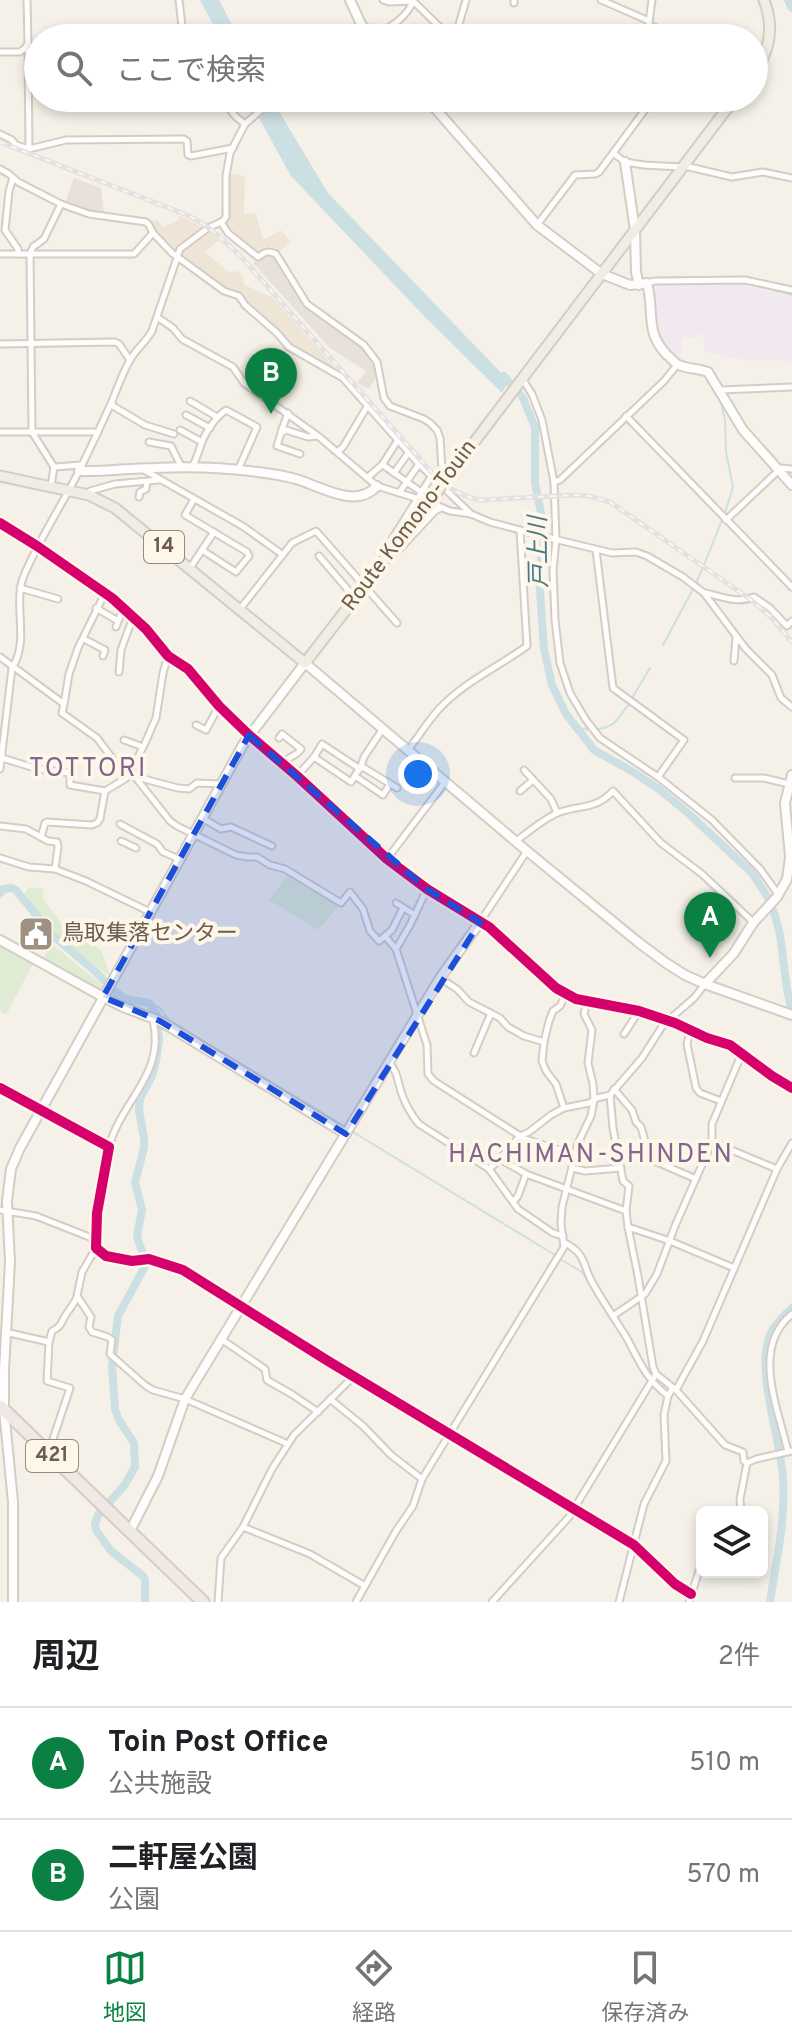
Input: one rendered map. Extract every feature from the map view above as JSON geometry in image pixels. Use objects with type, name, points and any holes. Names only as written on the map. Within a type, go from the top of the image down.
[{"type":"highway","name":"421","points":[[2,1408],[203,1602]]},
{"type":"main road","points":[[764,0],[770,21],[768,44]]},
{"type":"main road","name":"Route Komono-Touin","points":[[305,663],[437,492],[443,477],[521,381],[724,112]]},
{"type":"main road","name":"14","points":[[0,476],[89,495],[115,508],[305,663]]},
{"type":"street","points":[[27,0],[28,24]]},
{"type":"street","points":[[179,0],[182,24]]},
{"type":"street","points":[[350,0],[361,24]]},
{"type":"street","points":[[383,0],[413,0],[438,24]]},
{"type":"street","points":[[393,24],[406,15],[413,0]]},
{"type":"street","points":[[457,24],[466,0]]},
{"type":"street","points":[[601,0],[649,23],[652,0]]},
{"type":"street","points":[[620,7],[622,0]]},
{"type":"street","points":[[0,52],[20,52],[24,49]]},
{"type":"street","points":[[29,112],[29,149]]},
{"type":"street","points":[[231,112],[245,124]]},
{"type":"street","points":[[0,769],[12,668],[18,659],[20,646],[20,588],[24,575],[81,468],[130,360],[147,341],[180,249],[221,222],[227,213],[226,176],[233,148],[245,124],[258,112]]},
{"type":"street","points":[[438,112],[537,225],[602,274],[630,285],[745,280],[792,290]]},
{"type":"street","points":[[537,225],[575,175],[597,173],[643,112]]},
{"type":"street","points":[[0,134],[16,145],[29,149],[66,140],[184,139],[191,156],[233,148]]},
{"type":"street","points":[[613,153],[625,162],[644,165],[683,166],[732,177],[763,172],[792,178]]},
{"type":"street","points":[[625,162],[635,230],[636,272],[643,284],[655,339],[677,365],[708,372],[743,430],[792,485]]},
{"type":"street","points":[[0,169],[61,204],[89,214],[146,222],[177,256],[224,291],[239,296],[289,347],[343,378],[431,477],[471,514]]},
{"type":"street","points":[[13,178],[5,230],[18,254]]},
{"type":"street","points":[[51,487],[54,467],[32,432],[30,254],[33,247],[44,239],[61,204]]},
{"type":"street","points":[[221,222],[228,233],[258,257],[270,251],[276,254],[307,304],[369,351],[377,362],[384,400],[396,410],[430,423],[437,430],[443,477]]},
{"type":"street","points":[[0,254],[134,254],[153,233]]},
{"type":"street","points":[[157,317],[182,339],[228,364],[244,383],[318,436],[377,486],[420,497]]},
{"type":"street","points":[[0,344],[115,342],[130,360]]},
{"type":"street","points":[[554,482],[560,480],[677,365]]},
{"type":"street","points":[[521,381],[532,394],[542,420],[554,482],[555,620],[560,663],[570,693],[600,738],[658,777],[715,823],[760,869],[778,896]]},
{"type":"street","points":[[720,390],[792,387]]},
{"type":"street","points":[[190,401],[217,417]]},
{"type":"street","points":[[111,402],[145,425],[177,432],[202,442]]},
{"type":"street","points":[[337,452],[368,405]]},
{"type":"street","points":[[191,467],[199,457],[202,442],[210,428],[226,410],[257,427],[237,471]]},
{"type":"street","points":[[288,413],[277,446],[300,454]]},
{"type":"street","points":[[186,415],[210,428]]},
{"type":"street","points":[[626,416],[792,587]]},
{"type":"street","points":[[281,433],[286,430],[308,437],[318,436]]},
{"type":"street","points":[[0,432],[98,432]]},
{"type":"street","points":[[367,478],[382,465],[398,440]]},
{"type":"street","points":[[149,442],[171,446],[181,467]]},
{"type":"street","points":[[394,473],[409,452]]},
{"type":"street","points":[[399,494],[419,464]]},
{"type":"street","points":[[382,465],[406,482],[420,497]]},
{"type":"street","points":[[54,467],[191,467],[271,474],[348,497],[364,496],[377,486]]},
{"type":"street","points":[[141,468],[244,527],[283,555]]},
{"type":"street","points":[[726,520],[781,468],[792,469]]},
{"type":"street","points":[[431,477],[389,544],[388,555],[397,552],[439,506],[596,550],[619,554],[641,553],[704,593],[736,636],[772,675],[781,698],[792,707]]},
{"type":"street","points":[[89,495],[90,491],[115,484],[160,479]]},
{"type":"street","points":[[139,497],[140,492],[146,489],[147,482]]},
{"type":"street","points":[[194,499],[185,515],[249,556],[236,572],[202,550]]},
{"type":"street","points":[[0,523],[105,593],[146,629],[168,656],[188,669],[249,735],[387,859],[427,889],[489,927],[535,971],[566,994],[639,1011],[730,1045],[792,1088]]},
{"type":"street","points":[[408,751],[451,698],[527,646],[521,530]]},
{"type":"street","points":[[239,610],[292,543],[318,531],[397,623]]},
{"type":"street","points":[[190,569],[214,532]]},
{"type":"street","points":[[596,550],[613,688],[684,740],[658,777]]},
{"type":"street","points":[[319,556],[355,598]]},
{"type":"street","points":[[20,588],[58,599]]},
{"type":"street","points":[[105,593],[78,648],[69,674],[62,713],[97,738],[129,775],[178,788],[189,789],[197,783],[220,784]]},
{"type":"street","points":[[704,593],[733,600],[754,597],[787,626],[792,621]]},
{"type":"street","points":[[96,608],[117,624],[123,608]]},
{"type":"street","points":[[119,672],[121,650],[133,617]]},
{"type":"street","points":[[734,661],[736,636]]},
{"type":"street","points":[[84,639],[105,650],[103,656]]},
{"type":"street","points":[[2,758],[38,769],[70,773],[70,785],[105,791],[125,779],[156,718],[168,656]]},
{"type":"street","points":[[0,657],[64,704]]},
{"type":"street","points":[[13,1602],[13,1502],[2,1408],[2,1354],[10,1262],[4,1211],[11,1169],[220,784],[249,735],[305,663],[638,942],[685,975],[792,1015]]},
{"type":"street","points":[[196,725],[207,733],[219,706]]},
{"type":"street","points":[[314,757],[351,782],[382,730]]},
{"type":"street","points":[[279,738],[282,734],[301,749],[282,763]]},
{"type":"street","points":[[124,740],[143,747]]},
{"type":"street","points":[[297,776],[322,744],[397,788]]},
{"type":"street","points":[[524,770],[551,799],[557,813]]},
{"type":"street","points":[[355,776],[383,795],[390,784]]},
{"type":"street","points":[[136,778],[170,821],[236,855],[257,857],[285,869],[341,903],[350,892],[363,909],[370,931],[379,941],[392,930],[403,908]]},
{"type":"street","points":[[489,1169],[520,1136],[564,1108],[612,1092],[642,1058],[655,1035],[694,998],[734,953],[753,923],[778,896],[790,867],[790,826],[785,807],[790,779],[735,778]]},
{"type":"street","points":[[520,791],[533,780]]},
{"type":"street","points":[[387,859],[445,782]]},
{"type":"street","points":[[41,837],[47,822],[97,823],[105,791]]},
{"type":"street","points":[[516,841],[557,813],[599,804],[613,791],[661,843],[702,874],[753,923]]},
{"type":"street","points":[[202,818],[221,829],[231,827],[272,846]]},
{"type":"street","points":[[120,824],[179,859]]},
{"type":"street","points":[[0,826],[26,829],[57,842],[55,869]]},
{"type":"street","points":[[134,832],[124,842],[136,848]]},
{"type":"street","points":[[130,1531],[158,1476],[185,1399],[440,978],[527,851]]},
{"type":"street","points":[[0,858],[29,867],[55,869],[150,912]]},
{"type":"street","points":[[396,949],[427,889]]},
{"type":"street","points":[[396,903],[415,915]]},
{"type":"street","points":[[385,936],[396,949],[427,1045],[428,1074],[434,1081],[520,1136],[575,1155]]},
{"type":"street","points":[[0,940],[107,991],[123,1007],[156,1020],[346,1134]]},
{"type":"street","points":[[440,978],[469,1002],[500,1018],[508,1027],[544,1042]]},
{"type":"street","points":[[564,1108],[556,1084],[543,1065],[544,1042],[552,1013],[566,994]]},
{"type":"street","points":[[360,1601],[365,1586],[413,1506],[422,1479],[564,1247],[561,1212],[581,1134],[591,1116],[594,1100],[588,1063],[592,1030],[584,1014],[587,1001]]},
{"type":"street","points":[[624,1034],[639,1011]]},
{"type":"street","points":[[474,1053],[491,1013]]},
{"type":"street","points":[[48,1452],[70,1388],[47,1381],[49,1342],[52,1331],[62,1325],[67,1312],[73,1307],[82,1272],[96,1248],[97,1213],[109,1147],[115,1128],[148,1074],[156,1040],[156,1020]]},
{"type":"street","points":[[690,1031],[687,1044],[696,1088],[700,1093],[721,1101]]},
{"type":"street","points":[[613,1316],[642,1297],[657,1274],[712,1142],[712,1124],[742,1053]]},
{"type":"street","points":[[389,1063],[419,1124],[489,1169],[523,1213],[576,1249],[651,1381],[668,1396]]},
{"type":"street","points":[[0,1088],[109,1147]]},
{"type":"street","points":[[612,1092],[613,1128],[623,1181],[629,1186],[628,1227],[656,1374],[674,1389],[725,1445],[743,1452],[747,1463],[741,1506]]},
{"type":"street","points":[[612,1092],[632,1110],[641,1127],[650,1159],[696,1179]]},
{"type":"street","points":[[712,1142],[777,1169]]},
{"type":"street","points":[[619,1602],[647,1496],[666,1461],[664,1421],[668,1396],[703,1341],[777,1169],[792,1143]]},
{"type":"street","points":[[500,1159],[526,1174],[626,1211]]},
{"type":"street","points":[[572,1168],[585,1171],[621,1168]]},
{"type":"street","points":[[513,1202],[526,1174]]},
{"type":"street","points":[[4,1211],[36,1216],[97,1240]]},
{"type":"street","points":[[628,1227],[735,1268]]},
{"type":"street","points":[[96,1248],[106,1256],[132,1261],[152,1260],[183,1270],[634,1545],[675,1584],[691,1594]]},
{"type":"street","points":[[77,1296],[91,1317],[89,1327],[92,1332],[112,1340],[110,1354],[146,1386],[185,1399],[288,1444]]},
{"type":"street","points":[[747,1463],[788,1452],[769,1370],[776,1335],[792,1314]]},
{"type":"street","points":[[5,1332],[49,1342]]},
{"type":"street","points":[[221,1339],[265,1369],[267,1380],[318,1412]]},
{"type":"street","points":[[492,1602],[574,1509],[656,1374]]},
{"type":"street","points":[[229,1602],[218,1599],[221,1558],[243,1527],[272,1469],[294,1435],[354,1376]]},
{"type":"street","points":[[330,1399],[422,1479]]},
{"type":"street","points":[[243,1527],[310,1554],[365,1586]]},
{"type":"street","points":[[689,1602],[697,1578]]},
{"type":"highlighted area","points":[[249,735],[427,889],[480,922],[346,1134],[160,1021],[103,997]]},
{"type":"shaded area","points":[[200,0],[219,0],[232,24],[213,24]]},
{"type":"shaded area","points":[[256,112],[279,112],[328,193],[509,381],[502,393],[426,318],[291,176]]},
{"type":"shaded area","points":[[229,173],[245,176],[244,213],[256,214],[263,240],[281,230],[290,242],[279,252],[272,247],[259,254],[226,225]]},
{"type":"shaded area","points":[[74,178],[101,188],[104,214],[65,203]]},
{"type":"shaded area","points":[[180,216],[204,228],[177,251],[156,233],[151,221],[157,220],[163,227]]},
{"type":"shaded area","points":[[208,230],[219,240],[205,252],[230,273],[240,272],[245,285],[273,298],[342,376],[290,346],[280,332],[255,313],[241,296],[181,257],[187,247]]},
{"type":"shaded area","points":[[269,252],[274,255],[304,304],[366,350],[376,361],[378,373],[369,389],[357,383],[366,371],[330,348],[253,263]]},
{"type":"shaded area","points":[[740,284],[792,297],[792,361],[746,360],[705,352],[703,335],[696,334],[695,339],[682,337],[680,361],[677,360],[662,344],[657,333],[653,289],[656,285]]},
{"type":"green space","points":[[287,876],[340,905],[318,930],[269,900]]},
{"type":"green space","points":[[29,887],[43,889],[43,899],[66,930],[76,932],[101,950],[110,976],[55,938],[23,896]]},
{"type":"green space","points":[[0,943],[34,962],[6,1015],[0,1011]]},
{"type":"green space","points":[[52,944],[103,986],[98,994],[43,958]]},
{"type":"waterway","points":[[788,0],[792,8]]},
{"type":"waterway","points":[[742,282],[792,295]]},
{"type":"waterway","points":[[669,283],[688,284]]},
{"type":"waterway","points":[[709,283],[720,283]]},
{"type":"waterway","name":"戸上川","points":[[504,376],[523,398],[535,427],[535,483],[543,523],[539,577],[544,649],[552,685],[566,714],[594,750],[660,790],[752,873],[775,915],[792,1014]]},
{"type":"waterway","points":[[720,398],[733,487],[725,513]]},
{"type":"waterway","points":[[704,565],[722,520]]},
{"type":"waterway","points":[[696,583],[703,567]]},
{"type":"waterway","points":[[663,645],[693,589]]},
{"type":"waterway","points":[[632,698],[650,668]]},
{"type":"waterway","points":[[598,729],[613,723],[629,704]]},
{"type":"waterway","points":[[579,732],[585,728],[587,730]]},
{"type":"waterway","points":[[0,893],[3,889],[16,890],[52,935],[113,990],[126,999],[149,1003],[157,1015],[159,1040],[156,1061],[140,1099],[144,1148],[135,1182],[142,1210],[137,1236],[144,1268],[118,1316],[112,1365],[115,1409],[134,1443],[135,1467],[124,1486],[98,1515],[95,1524],[111,1551],[143,1576],[145,1602]]},
{"type":"waterway","points":[[149,1003],[160,1008],[169,1020],[344,1126]]},
{"type":"waterway","points":[[353,1132],[555,1255]]},
{"type":"waterway","points":[[560,1259],[582,1272],[608,1314]]},
{"type":"waterway","name":"戸上川","points":[[770,1602],[784,1493],[765,1363],[772,1331],[792,1308]]},
{"type":"railway","points":[[0,142],[187,215],[211,230],[245,261],[434,475],[449,488],[480,500],[574,495],[610,502],[750,599],[771,617],[792,642]]},
{"type":"cycle path","points":[[0,523],[112,598],[146,629],[168,656],[188,669],[249,735],[387,859],[427,889],[489,927],[556,988],[576,999],[639,1011],[730,1045],[792,1088]]},
{"type":"cycle path","points":[[0,1088],[109,1147],[97,1213],[96,1248],[106,1256],[132,1261],[149,1259],[183,1270],[634,1545],[675,1584],[691,1594]]},
{"type":"place","name":"二軒屋公園","points":[[271,414]]},
{"type":"place","name":"鳥取集落センター","points":[[36,934]]},
{"type":"place","name":"Toin Post Office","points":[[710,958]]},
{"type":"district","name":"TOTTORI","points":[[88,769]]},
{"type":"district","name":"HACHIMAN-SHINDEN","points":[[591,1155]]}]
